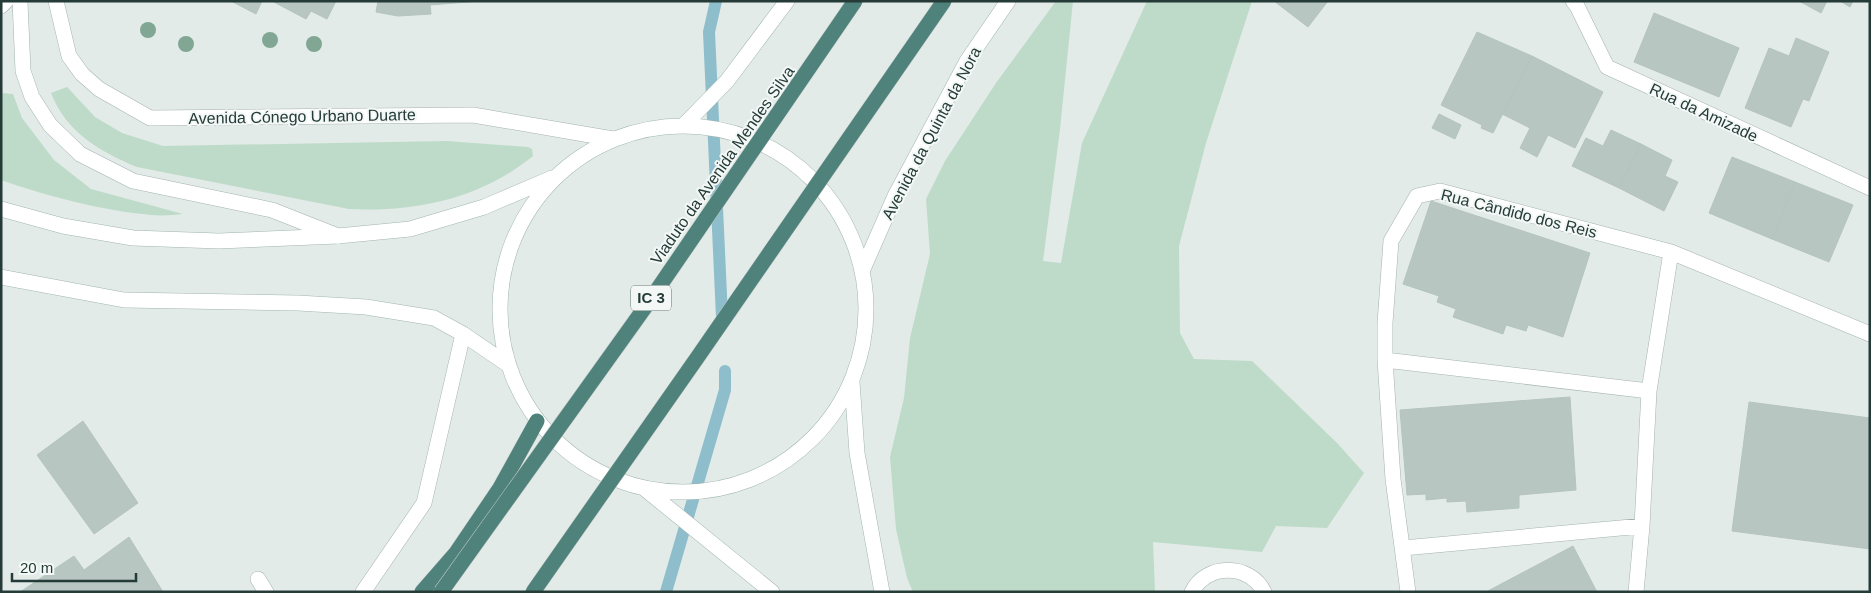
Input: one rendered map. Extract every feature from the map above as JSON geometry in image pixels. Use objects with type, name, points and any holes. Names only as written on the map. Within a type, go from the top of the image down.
[{"type":"highway","name":"Viaduto da Avenida Mendes Silva","points":[[441,592],[646,306],[856,1]]},
{"type":"highway","points":[[533,592],[698,358],[944,1]]},
{"type":"highway","points":[[422,592],[456,553],[500,488],[537,421]]},
{"type":"street","points":[[1,6],[6,1]]},
{"type":"street","points":[[20,1],[23,71],[32,97],[50,126],[80,154],[133,181],[272,210],[338,236]]},
{"type":"street","name":"Avenida Cónego Urbano Duarte","points":[[56,1],[69,56],[82,74],[99,89],[150,118],[473,115],[613,139]]},
{"type":"street","points":[[684,125],[727,82],[786,1]]},
{"type":"street","name":"Avenida da Quinta da Nora","points":[[863,269],[895,196],[966,61],[1008,1]]},
{"type":"street","name":"Rua da Amizade","points":[[1572,1],[1577,6],[1607,67],[1870,188]]},
{"type":"street","points":[[684,125],[724,129],[762,142],[791,159],[822,188],[837,207],[853,237],[863,269],[866,298],[866,326],[861,354],[852,382],[829,420],[798,452],[764,474],[726,488],[685,492],[645,489],[614,479],[585,465],[559,445],[537,421],[507,364],[500,331],[499,297],[505,264],[516,232],[533,203],[554,177],[582,155],[613,139],[648,128],[684,125]]},
{"type":"street","points":[[1,209],[63,226],[133,238],[219,240],[338,236],[410,229],[484,207],[554,177]]},
{"type":"street","name":"Rua Cândido dos Reis","points":[[1408,592],[1393,479],[1385,360],[1385,323],[1391,241],[1417,196],[1440,191],[1670,252],[1870,334]]},
{"type":"street","points":[[1636,592],[1642,526],[1649,391],[1670,252]]},
{"type":"street","points":[[1,277],[124,300],[298,303],[366,307],[434,318],[463,334],[507,364]]},
{"type":"street","points":[[363,592],[424,503],[463,334]]},
{"type":"street","points":[[1385,360],[1649,391]]},
{"type":"street","points":[[852,382],[857,453],[882,592]]},
{"type":"street","points":[[645,489],[772,592]]},
{"type":"street","points":[[1403,548],[1642,526]]},
{"type":"street","points":[[1192,592],[1202,579],[1213,572],[1226,569],[1240,571],[1252,577],[1264,592]]},
{"type":"green space","points":[[1056,1],[1073,1],[1060,129],[1043,261],[1061,263],[1082,143],[1147,1],[1252,1],[1206,143],[1179,246],[1180,333],[1194,359],[1252,361],[1337,443],[1364,473],[1327,528],[1276,526],[1262,552],[1153,542],[1155,592],[913,592],[907,578],[896,529],[890,457],[904,398],[910,338],[930,254],[926,199],[945,161],[996,83]]},
{"type":"green space","points":[[67,87],[95,117],[122,133],[163,146],[447,141],[528,147],[532,149],[533,156],[513,171],[491,183],[446,200],[399,208],[349,209],[137,167],[123,161],[86,139],[66,119],[57,107],[51,93]]},
{"type":"green space","points":[[1,93],[13,94],[22,118],[54,160],[91,189],[183,214],[156,215],[114,210],[37,192],[1,180]]},
{"type":"building","points":[[231,1],[262,1],[256,14]]},
{"type":"building","points":[[272,1],[336,1],[327,19],[311,11],[306,19]]},
{"type":"building","points":[[378,1],[480,1],[430,5],[431,14],[398,16],[376,12]]},
{"type":"building","points":[[1274,1],[1328,1],[1308,27]]},
{"type":"building","points":[[1799,1],[1827,1],[1821,13]]},
{"type":"building","points":[[1840,1],[1853,1],[1850,7]]},
{"type":"building","points":[[1654,13],[1739,48],[1719,97],[1634,62]]},
{"type":"building","points":[[1477,32],[1532,56],[1493,133],[1481,128],[1482,125],[1441,105]]},
{"type":"building","points":[[1796,38],[1829,52],[1809,101],[1803,99],[1791,127],[1745,108],[1769,48],[1789,56]]},
{"type":"building","points":[[1532,56],[1603,92],[1575,148],[1548,135],[1537,157],[1520,148],[1530,128],[1502,114]]},
{"type":"building","points":[[1439,114],[1461,125],[1455,139],[1432,128]]},
{"type":"building","points":[[1611,130],[1641,144],[1619,188],[1572,166],[1586,138],[1603,146]]},
{"type":"building","points":[[1641,144],[1672,160],[1665,176],[1678,182],[1664,211],[1619,188]]},
{"type":"building","points":[[1732,157],[1795,182],[1772,239],[1709,213]]},
{"type":"building","points":[[1795,182],[1853,205],[1829,262],[1772,239]]},
{"type":"building","points":[[1431,201],[1590,253],[1563,337],[1528,325],[1526,331],[1506,325],[1503,334],[1453,317],[1456,309],[1437,302],[1439,296],[1403,284]]},
{"type":"building","points":[[1570,397],[1576,490],[1519,495],[1519,508],[1467,512],[1466,501],[1447,502],[1447,498],[1426,500],[1426,494],[1407,495],[1400,410]]},
{"type":"building","points":[[1749,402],[1870,418],[1870,549],[1732,531]]},
{"type":"building","points":[[83,421],[138,503],[94,534],[37,455]]},
{"type":"building","points":[[129,537],[163,592],[20,592],[74,556],[84,570]]},
{"type":"building","points":[[1573,546],[1597,592],[1486,592]]},
{"type":"waterway","points":[[716,1],[709,32],[722,317]]},
{"type":"waterway","points":[[666,592],[725,390],[725,371]]}]
